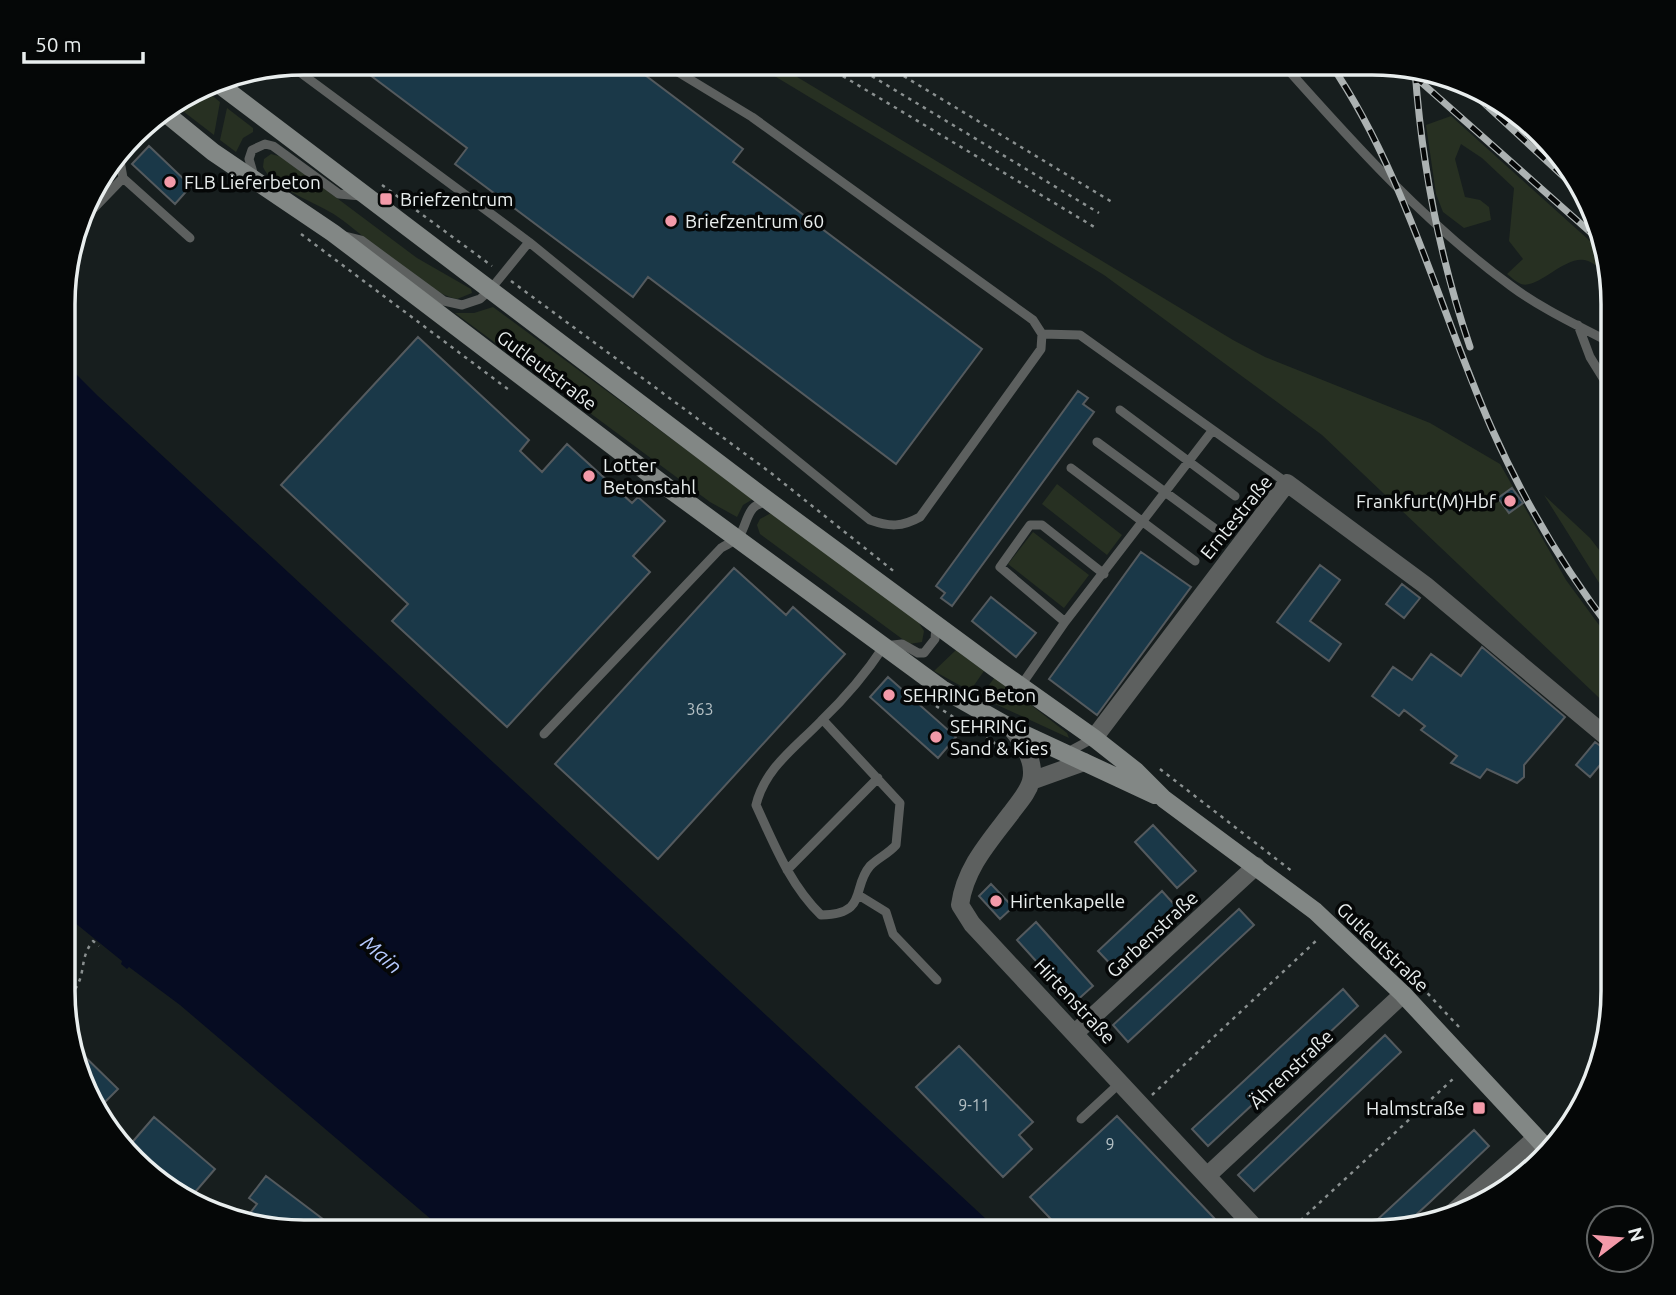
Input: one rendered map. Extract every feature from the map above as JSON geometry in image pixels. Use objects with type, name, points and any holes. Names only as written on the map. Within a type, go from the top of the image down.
[{"type":"main road","name":"Gutleutstraße","points":[[225,89],[362,196],[771,502],[1020,687],[1094,738],[1136,771],[1164,799],[1256,866],[1357,947],[1542,1144]]},
{"type":"main road","name":"Gutleutstraße","points":[[172,118],[213,152],[333,233],[657,480],[739,537],[942,690],[1011,728],[1164,799]]},
{"type":"street","name":"Erntestraße","points":[[1094,738],[1287,483],[1425,584],[1600,730]]},
{"type":"street","points":[[1011,728],[1023,742],[1032,763],[1031,781],[1084,762]]},
{"type":"street","name":"Hirtenstraße","points":[[1031,781],[1024,795],[974,861],[963,884],[960,905],[972,924],[1076,1032],[1248,1220]]},
{"type":"street","name":"Garbenstraße","points":[[1076,1032],[1256,866]]},
{"type":"street","name":"Ährenstraße","points":[[1208,1175],[1403,994]]},
{"type":"street","points":[[1469,1198],[1536,1138]]},
{"type":"lane","points":[[305,76],[529,242],[870,520],[887,526],[905,525],[920,517],[1041,349],[1042,334],[1033,320],[752,117],[684,76]]},
{"type":"lane","points":[[1293,76],[1374,166],[1479,262],[1513,287],[1601,337]]},
{"type":"lane","name":"Gutleutstraße","points":[[256,181],[249,159],[252,150],[265,144],[273,146],[338,194],[362,196]]},
{"type":"lane","points":[[121,167],[123,178],[190,238]]},
{"type":"lane","points":[[101,201],[123,178]]},
{"type":"lane","name":"Gutleutstraße","points":[[333,233],[361,240],[444,301],[469,304],[490,290]]},
{"type":"lane","points":[[490,290],[529,242]]},
{"type":"lane","points":[[1578,325],[1590,357],[1601,375]]},
{"type":"lane","points":[[1042,334],[1080,335],[1287,483]]},
{"type":"lane","points":[[1120,410],[1235,496]]},
{"type":"lane","points":[[1020,687],[1065,622],[1212,431]]},
{"type":"lane","points":[[1097,442],[1214,528]]},
{"type":"lane","points":[[1071,468],[1195,561]]},
{"type":"lane","points":[[544,734],[721,548],[739,537],[750,509],[759,502],[771,502]]},
{"type":"lane","points":[[1065,622],[1000,567],[1016,542],[1030,525],[1042,526],[1104,574]]},
{"type":"lane","name":"Gutleutstraße","points":[[884,646],[902,644],[923,653],[935,639],[936,624]]},
{"type":"lane","points":[[823,720],[900,803],[896,845],[870,866],[860,896],[842,913],[821,915],[806,901],[787,870],[755,806],[769,772],[823,720],[884,646]]},
{"type":"lane","points":[[1065,754],[1094,738]]},
{"type":"lane","points":[[787,870],[878,778]]},
{"type":"lane","points":[[860,896],[886,912],[893,934],[937,980]]},
{"type":"lane","points":[[1081,1119],[1121,1082]]},
{"type":"path","points":[[843,76],[1096,228]]},
{"type":"path","points":[[871,76],[1098,213]]},
{"type":"path","points":[[904,76],[1112,202]]},
{"type":"path","points":[[1147,1099],[1318,939]]},
{"type":"path","points":[[76,988],[81,982],[85,952],[93,941],[99,946]]},
{"type":"path","points":[[1301,1220],[1454,1078]]},
{"type":"green space","points":[[775,76],[796,76],[1233,340],[1265,357],[1430,423],[1500,464],[1566,580],[1601,627],[1600,699],[1322,435],[1104,275]]},
{"type":"green space","points":[[212,95],[220,102],[214,135],[182,111]]},
{"type":"green space","points":[[227,108],[253,128],[253,132],[243,138],[236,152],[220,140]]},
{"type":"green space","points":[[1451,116],[1592,243],[1597,267],[1588,261],[1571,262],[1528,284],[1521,284],[1507,274],[1523,259],[1509,241],[1514,188],[1482,158],[1461,144],[1455,159],[1465,197],[1480,200],[1489,207],[1491,220],[1464,228],[1443,212],[1436,194],[1426,125]]},
{"type":"green space","points":[[271,154],[282,157],[417,258],[471,289],[472,293],[457,299],[427,286],[338,217],[275,182],[263,167],[264,159]]},
{"type":"green space","points":[[493,307],[753,499],[743,505],[737,517],[710,502],[455,313],[474,313]]},
{"type":"green space","points":[[1057,484],[1122,535],[1107,555],[1042,504]]},
{"type":"green space","points":[[1544,495],[1590,538],[1601,552],[1601,585]]},
{"type":"green space","points":[[771,513],[917,620],[924,631],[922,642],[909,644],[760,534],[757,525],[760,519]]},
{"type":"green space","points":[[1033,532],[1089,575],[1064,608],[1008,564]]},
{"type":"green space","points":[[956,650],[984,671],[970,691],[934,671]]},
{"type":"green space","points":[[995,677],[1067,733],[1069,738],[980,697]]},
{"type":"water","name":"Main","points":[[75,373],[987,1220],[431,1219],[180,1005],[129,967],[127,969],[121,964],[122,961],[76,924]]},
{"type":"building","name":"Briefzentrum 60","points":[[371,76],[646,76],[743,149],[733,162],[982,349],[896,464],[648,277],[633,297],[455,164],[467,148]]},
{"type":"building","points":[[149,146],[191,186],[175,204],[132,164]]},
{"type":"building","points":[[418,337],[529,440],[520,451],[542,472],[567,444],[632,503],[638,497],[665,521],[633,556],[650,572],[507,727],[392,621],[408,604],[281,485]]},
{"type":"building","points":[[1078,391],[1088,398],[1083,404],[1094,412],[952,606],[941,598],[945,593],[936,586]]},
{"type":"building","name":"Frankfurt(M)Hbf","points":[[1512,488],[1523,503],[1509,513],[1498,498]]},
{"type":"building","points":[[1141,552],[1191,587],[1097,715],[1049,679]]},
{"type":"building","points":[[1320,565],[1340,580],[1310,621],[1341,644],[1329,661],[1277,622]]},
{"type":"building","points":[[734,568],[786,615],[793,607],[845,654],[658,859],[555,764]]},
{"type":"building","points":[[1402,584],[1420,598],[1404,618],[1386,604]]},
{"type":"building","points":[[991,597],[1036,633],[1016,657],[972,621]]},
{"type":"building","points":[[1482,647],[1565,717],[1524,765],[1524,777],[1517,783],[1487,769],[1480,778],[1451,763],[1457,756],[1421,730],[1425,726],[1404,710],[1399,716],[1372,696],[1393,667],[1412,680],[1431,654],[1461,676]]},
{"type":"building","points":[[888,677],[956,737],[938,758],[870,697]]},
{"type":"building","points":[[1595,742],[1600,746],[1600,765],[1590,777],[1576,765]]},
{"type":"building","points":[[1153,825],[1196,871],[1177,888],[1135,842]]},
{"type":"building","name":"Hirtenkapelle","points":[[991,884],[1013,907],[1000,919],[979,896]]},
{"type":"building","points":[[1162,891],[1180,911],[1116,970],[1098,951]]},
{"type":"building","points":[[1239,909],[1254,925],[1128,1042],[1113,1025]]},
{"type":"building","points":[[1036,922],[1093,986],[1074,1003],[1017,940]]},
{"type":"building","points":[[1343,989],[1358,1006],[1208,1146],[1192,1129]]},
{"type":"building","points":[[1385,1035],[1401,1052],[1254,1191],[1238,1175]]},
{"type":"building","points":[[959,1046],[1033,1122],[1019,1135],[1032,1149],[1003,1177],[916,1087]]},
{"type":"building","points":[[86,1057],[118,1089],[105,1102]]},
{"type":"building","points":[[1117,1116],[1215,1220],[1051,1220],[1030,1197]]},
{"type":"building","points":[[154,1117],[215,1169],[195,1192],[153,1163],[133,1142]]},
{"type":"building","points":[[1474,1130],[1489,1146],[1416,1215],[1377,1220]]},
{"type":"building","points":[[266,1176],[323,1219],[289,1219],[250,1213],[257,1204],[249,1198]]},
{"type":"railway","points":[[1338,76],[1379,149],[1400,195],[1472,381],[1517,481],[1561,558],[1601,615]]},
{"type":"railway","points":[[1416,80],[1427,176],[1449,279],[1470,347]]},
{"type":"railway","points":[[1419,80],[1589,231]]},
{"type":"railway","points":[[1491,109],[1557,171]]},
{"type":"place","name":"FLB Lieferbeton","points":[[170,182]]},
{"type":"place","name":"Briefzentrum","points":[[386,199]]},
{"type":"place","name":"Briefzentrum 60","points":[[671,221]]},
{"type":"place","name":"Lotter Betonstahl","points":[[589,476]]},
{"type":"place","name":"Frankfurt(M)Hbf","points":[[1510,501]]},
{"type":"place","name":"SEHRING Beton","points":[[889,695]]},
{"type":"place","name":"SEHRING Sand & Kies","points":[[936,737]]},
{"type":"place","name":"Hirtenkapelle","points":[[996,901]]},
{"type":"place","name":"Halmstraße","points":[[1479,1108]]}]
